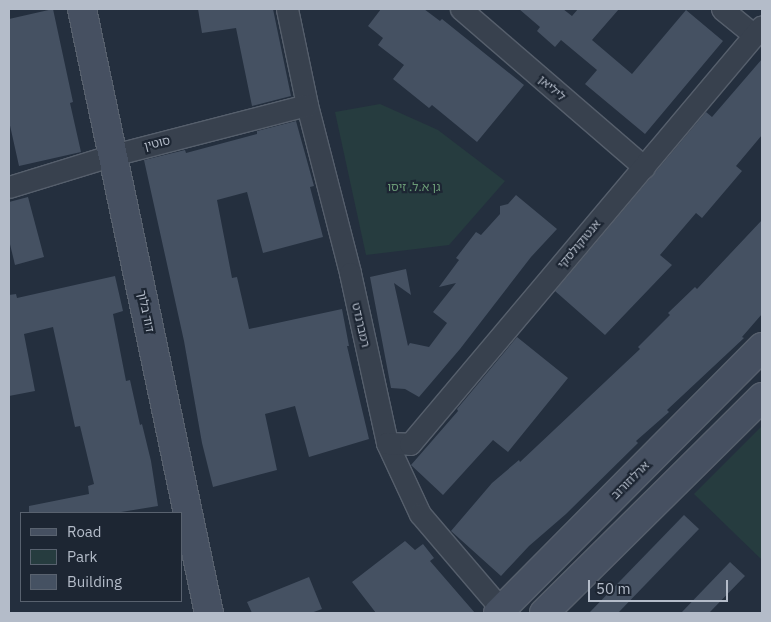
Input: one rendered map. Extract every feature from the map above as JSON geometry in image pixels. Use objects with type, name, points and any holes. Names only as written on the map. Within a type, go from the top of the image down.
[{"type":"street","name":"דוד בלוך","points":[[82,9],[209,613]]},
{"type":"street","name":"רמברנדט","points":[[287,9],[307,105],[350,273],[387,443],[420,514],[500,612]]},
{"type":"street","name":"ליליאן","points":[[461,9],[644,167]]},
{"type":"street","points":[[722,9],[758,30]]},
{"type":"street","name":"אנטוקולסקי","points":[[387,443],[410,444],[758,30]]},
{"type":"street","name":"סוטין","points":[[9,187],[113,155],[307,105]]},
{"type":"street","name":"ארלוזורוב","points":[[500,612],[762,347]]},
{"type":"street","points":[[544,613],[762,397]]},
{"type":"green space","name":"גן א.ל. זיסו","points":[[380,104],[438,130],[505,181],[449,245],[366,255],[335,112]]},
{"type":"green space","points":[[762,426],[762,560],[694,494]]},
{"type":"building","points":[[53,9],[73,102],[70,103],[81,152],[19,166],[9,121],[9,19]]},
{"type":"building","points":[[198,9],[273,9],[291,96],[252,106],[236,28],[202,33]]},
{"type":"building","points":[[381,9],[424,9],[440,21],[442,19],[524,85],[477,142],[432,105],[429,108],[393,79],[404,65],[378,45],[383,38],[368,26]]},
{"type":"building","points":[[519,9],[563,9],[572,16],[578,9],[619,9],[592,40],[632,74],[686,10],[723,41],[645,134],[585,84],[597,70],[561,40],[555,47],[537,31],[540,27]]},
{"type":"building","points":[[762,59],[762,135],[736,166],[742,171],[702,218],[696,213],[660,255],[672,265],[605,335],[555,291],[706,112],[712,117]]},
{"type":"building","points":[[296,121],[314,186],[310,187],[323,237],[263,253],[247,192],[217,200],[232,278],[237,277],[249,329],[342,309],[349,346],[347,346],[369,439],[309,457],[295,406],[265,414],[277,470],[213,487],[202,443],[184,341],[144,160],[185,150],[186,153],[257,134],[257,131]]},
{"type":"building","points":[[516,195],[557,229],[531,257],[460,349],[419,397],[405,389],[391,388],[370,277],[406,269],[411,295],[394,283],[408,346],[410,343],[429,347],[447,323],[433,312],[456,283],[439,287],[459,260],[456,258],[476,232],[481,235],[500,214],[500,206],[508,204]]},
{"type":"building","points":[[28,197],[44,257],[15,265],[9,240],[9,202]]},
{"type":"building","points":[[762,220],[762,314],[742,337],[744,338],[667,410],[669,412],[636,441],[638,443],[566,514],[529,546],[501,576],[451,531],[492,483],[519,460],[520,462],[640,349],[638,347],[670,315],[668,313],[695,287],[697,289]]},
{"type":"building","points":[[115,276],[123,311],[113,314],[126,381],[130,380],[140,425],[142,424],[151,461],[158,506],[121,512],[29,512],[29,506],[89,494],[88,486],[94,484],[80,426],[75,427],[53,327],[24,334],[35,391],[9,396],[9,295],[16,294],[17,298]]},
{"type":"building","points":[[517,337],[568,378],[508,452],[493,440],[443,495],[411,465],[458,411],[457,409]]},
{"type":"building","points":[[684,515],[699,529],[618,613],[589,613]]},
{"type":"building","points":[[405,541],[415,550],[423,544],[434,558],[430,561],[475,613],[376,613],[352,582]]},
{"type":"building","points":[[730,562],[745,576],[709,613],[681,613]]},
{"type":"building","points":[[309,577],[322,609],[311,613],[252,613],[247,602]]}]
